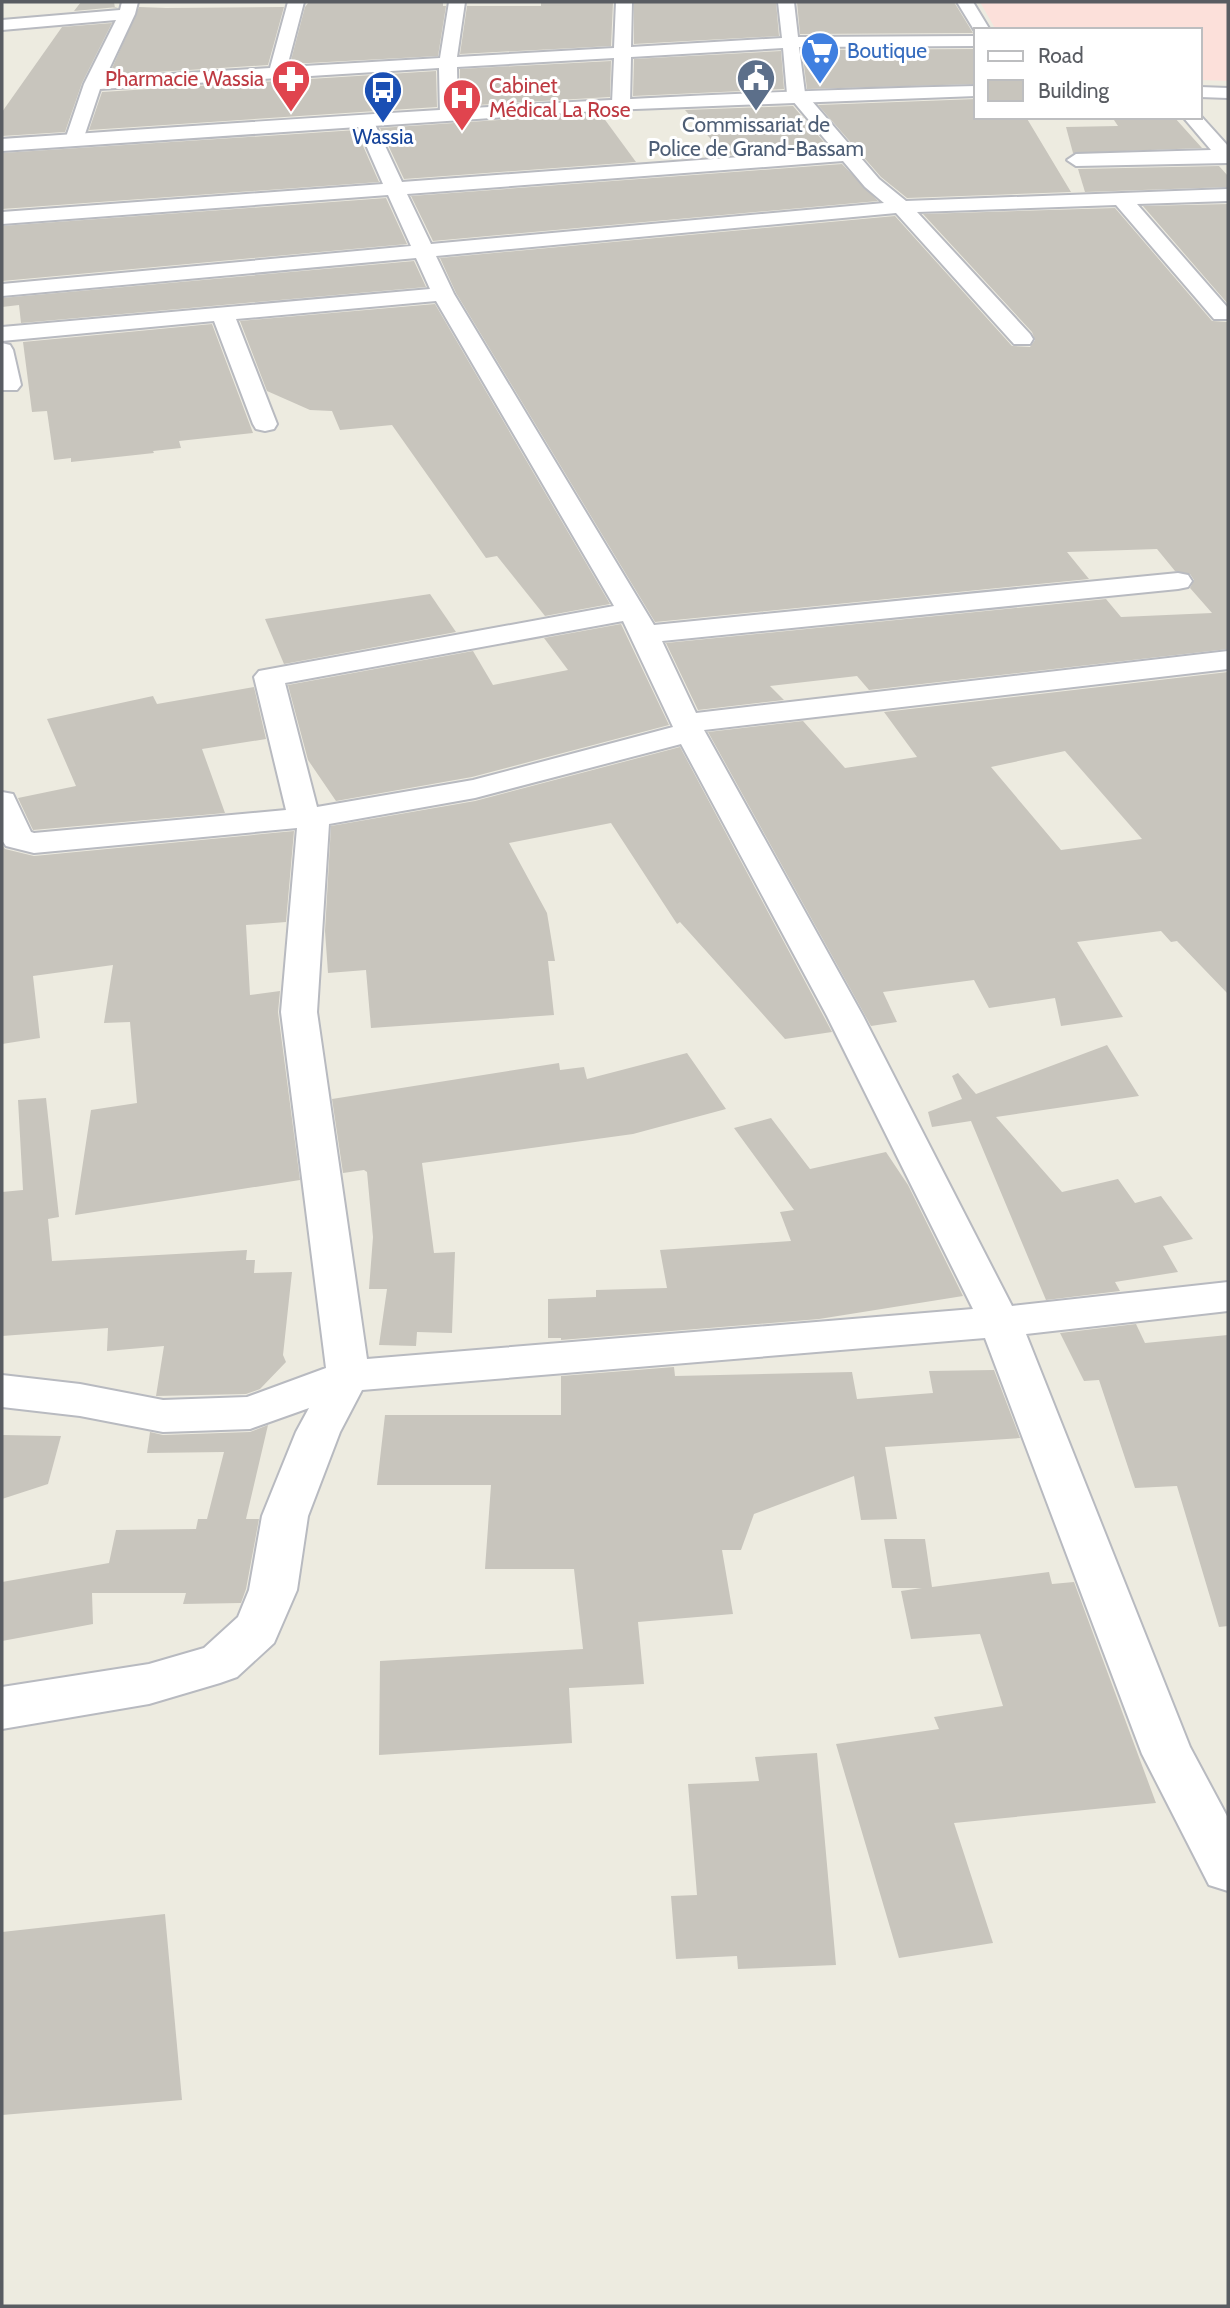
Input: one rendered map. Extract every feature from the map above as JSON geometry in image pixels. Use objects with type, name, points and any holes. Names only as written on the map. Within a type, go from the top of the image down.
[{"type":"street","points":[[277,72],[296,2]]},
{"type":"street","points":[[449,115],[448,64],[457,2]]},
{"type":"street","points":[[621,103],[624,2]]},
{"type":"street","points":[[786,2],[796,94],[872,183],[901,207],[1023,339]]},
{"type":"street","points":[[965,2],[981,28]]},
{"type":"street","points":[[2,26],[129,8]]},
{"type":"street","points":[[74,140],[93,84],[129,8]]},
{"type":"street","points":[[93,84],[791,42],[974,41]]},
{"type":"street","points":[[2,145],[621,103],[796,94],[974,91]]},
{"type":"street","points":[[1202,92],[1228,93]]},
{"type":"street","points":[[1194,119],[1227,156]]},
{"type":"street","points":[[364,120],[443,294],[638,623],[688,728],[845,1016],[1000,1322],[1167,1754],[1228,1868]]},
{"type":"street","points":[[2,218],[847,155]]},
{"type":"street","points":[[1076,160],[1227,156]]},
{"type":"street","points":[[2,290],[901,207],[1228,195]]},
{"type":"street","points":[[1121,198],[1222,314]]},
{"type":"street","points":[[2,334],[443,294]]},
{"type":"street","points":[[222,313],[265,424]]},
{"type":"street","points":[[2,350],[9,385]]},
{"type":"street","points":[[2,1709],[149,1684],[220,1663],[257,1629],[273,1590],[285,1516],[318,1432],[348,1376],[299,1012],[309,818],[269,677],[638,623],[1178,581]]},
{"type":"street","points":[[2,801],[17,839],[34,843],[309,818],[475,789],[688,728],[1228,660]]},
{"type":"street","points":[[2,1391],[163,1416],[250,1413],[348,1376],[1000,1322],[1228,1296]]},
{"type":"shaded area","points":[[980,2],[1228,2],[1228,81],[1202,80],[1202,28],[995,28]]},
{"type":"building","points":[[81,2],[114,2],[115,7],[74,11]]},
{"type":"building","points":[[309,2],[443,2],[443,6],[446,6],[438,56],[290,64],[305,7]]},
{"type":"building","points":[[613,2],[611,46],[460,54],[467,6]]},
{"type":"building","points":[[634,2],[776,2],[779,36],[634,44]]},
{"type":"building","points":[[797,2],[954,2],[973,33],[800,34]]},
{"type":"building","points":[[139,7],[284,7],[268,65],[109,75]]},
{"type":"building","points":[[112,23],[82,83],[65,132],[2,136],[2,112],[62,27]]},
{"type":"building","points":[[974,49],[974,84],[807,89],[802,50]]},
{"type":"building","points":[[781,51],[784,89],[633,96],[634,59]]},
{"type":"building","points":[[611,61],[610,97],[460,106],[460,69]]},
{"type":"building","points":[[436,71],[437,107],[89,130],[102,92]]},
{"type":"building","points":[[974,99],[974,119],[1027,119],[1071,192],[907,198],[881,177],[818,105]]},
{"type":"building","points":[[793,106],[829,148],[725,155],[685,110]]},
{"type":"building","points":[[600,113],[636,162],[404,179],[380,128]]},
{"type":"building","points":[[1113,119],[1176,119],[1202,148],[1073,153],[1066,127],[1118,126]]},
{"type":"building","points":[[356,130],[379,182],[2,209],[2,153]]},
{"type":"building","points":[[842,164],[878,201],[433,241],[411,196]]},
{"type":"building","points":[[1219,166],[1228,176],[1228,187],[1085,192],[1078,169]]},
{"type":"building","points":[[386,198],[407,244],[2,281],[2,226]]},
{"type":"building","points":[[1228,204],[1228,304],[1143,206]]},
{"type":"building","points":[[1115,208],[1212,321],[1228,322],[1228,649],[869,690],[857,676],[770,686],[784,700],[698,710],[666,643],[1106,599],[1121,617],[1212,613],[1190,588],[1194,580],[1190,574],[1175,571],[1157,549],[1067,552],[1089,579],[655,622],[456,293],[440,258],[895,216],[1012,346],[1030,347],[1035,340],[1032,332],[923,214]]},
{"type":"building","points":[[414,261],[426,287],[21,323],[19,305],[2,307],[2,298]]},
{"type":"building","points":[[435,304],[610,604],[545,616],[497,556],[486,558],[392,425],[340,430],[332,411],[310,410],[267,391],[240,321]]},
{"type":"building","points":[[212,324],[253,433],[179,441],[181,448],[153,451],[154,453],[71,462],[71,458],[54,460],[47,411],[32,412],[23,342]]},
{"type":"building","points":[[430,594],[456,632],[284,664],[265,619]]},
{"type":"building","points":[[621,624],[669,725],[472,777],[336,801],[308,760],[288,685],[473,651],[493,685],[568,670],[544,638]]},
{"type":"building","points":[[1228,672],[1228,994],[1177,941],[1171,942],[1161,931],[1077,942],[1123,1017],[1061,1026],[1055,998],[989,1008],[974,980],[883,992],[897,1022],[871,1026],[708,732],[803,721],[845,768],[917,757],[884,712]],"holes":[[[1065,751],[1142,839],[1061,850],[991,767]]]},
{"type":"building","points":[[254,687],[266,739],[202,749],[225,813],[33,830],[18,798],[76,786],[47,719],[153,696],[157,704]]},
{"type":"building","points":[[680,747],[832,1032],[785,1039],[680,922],[677,924],[611,823],[509,843],[547,913],[555,961],[548,961],[554,1015],[371,1028],[366,970],[328,973],[325,931],[331,826],[475,801]]},
{"type":"building","points":[[294,831],[286,922],[246,925],[250,995],[280,991],[278,1012],[300,1180],[75,1215],[91,1110],[137,1103],[130,1022],[104,1023],[113,965],[33,976],[40,1038],[2,1044],[2,844],[5,849],[34,856]]},
{"type":"building","points":[[1107,1045],[1139,1096],[996,1117],[1062,1192],[1118,1179],[1135,1203],[1161,1196],[1193,1239],[1163,1246],[1178,1272],[1115,1282],[1120,1291],[1046,1300],[971,1121],[932,1127],[928,1112],[962,1099],[952,1076],[958,1073],[976,1094]]},
{"type":"building","points":[[687,1053],[726,1109],[633,1134],[422,1163],[434,1253],[455,1252],[452,1333],[417,1332],[416,1346],[379,1345],[387,1289],[369,1289],[373,1237],[367,1172],[364,1170],[343,1173],[332,1099],[559,1063],[560,1070],[584,1067],[587,1079]]},
{"type":"building","points":[[46,1098],[59,1217],[48,1219],[52,1261],[247,1250],[246,1260],[255,1260],[254,1273],[292,1272],[283,1355],[286,1362],[260,1389],[246,1394],[156,1396],[164,1346],[107,1351],[108,1328],[2,1336],[2,1192],[23,1190],[18,1100]]},
{"type":"building","points":[[771,1118],[810,1169],[886,1152],[908,1185],[963,1296],[819,1319],[561,1340],[548,1338],[548,1299],[596,1297],[596,1290],[667,1288],[660,1250],[791,1241],[780,1212],[794,1210],[734,1128]]},
{"type":"building","points":[[1136,1324],[1145,1343],[1228,1335],[1228,1626],[1219,1627],[1177,1486],[1135,1488],[1099,1380],[1084,1381],[1060,1333]]},
{"type":"building","points":[[674,1367],[675,1376],[852,1372],[857,1399],[933,1393],[929,1371],[994,1370],[1020,1438],[885,1447],[897,1519],[861,1520],[854,1476],[754,1514],[741,1550],[722,1550],[733,1614],[638,1622],[644,1684],[569,1688],[572,1743],[379,1755],[380,1661],[583,1649],[574,1569],[485,1569],[491,1485],[377,1485],[385,1415],[561,1415],[561,1376]]},
{"type":"building","points":[[268,1425],[246,1519],[259,1519],[241,1603],[183,1604],[186,1593],[92,1593],[93,1624],[2,1641],[2,1582],[109,1563],[116,1530],[196,1529],[198,1519],[207,1519],[224,1452],[147,1453],[150,1432],[163,1435],[250,1432]]},
{"type":"building","points":[[2,1435],[61,1436],[48,1484],[2,1499]]},
{"type":"building","points":[[884,1539],[925,1539],[932,1587],[1049,1572],[1052,1584],[1074,1582],[1156,1803],[954,1823],[993,1943],[899,1958],[836,1744],[939,1729],[934,1717],[1003,1706],[980,1634],[911,1639],[901,1591],[922,1588],[892,1588]]},
{"type":"building","points":[[817,1753],[836,1965],[738,1969],[737,1956],[676,1959],[671,1896],[697,1895],[688,1784],[759,1781],[755,1757]]},
{"type":"building","points":[[165,1914],[182,2100],[2,2115],[2,1932]]},
{"type":"place","name":"Boutique","points":[[820,85]]},
{"type":"place","name":"Commissariat de Police de Grand-Bassam","points":[[756,112]]},
{"type":"place","name":"Pharmacie Wassia","points":[[291,113]]},
{"type":"place","name":"Wassia","points":[[383,124]]},
{"type":"place","name":"Cabinet Médical La Rose","points":[[462,132]]}]
